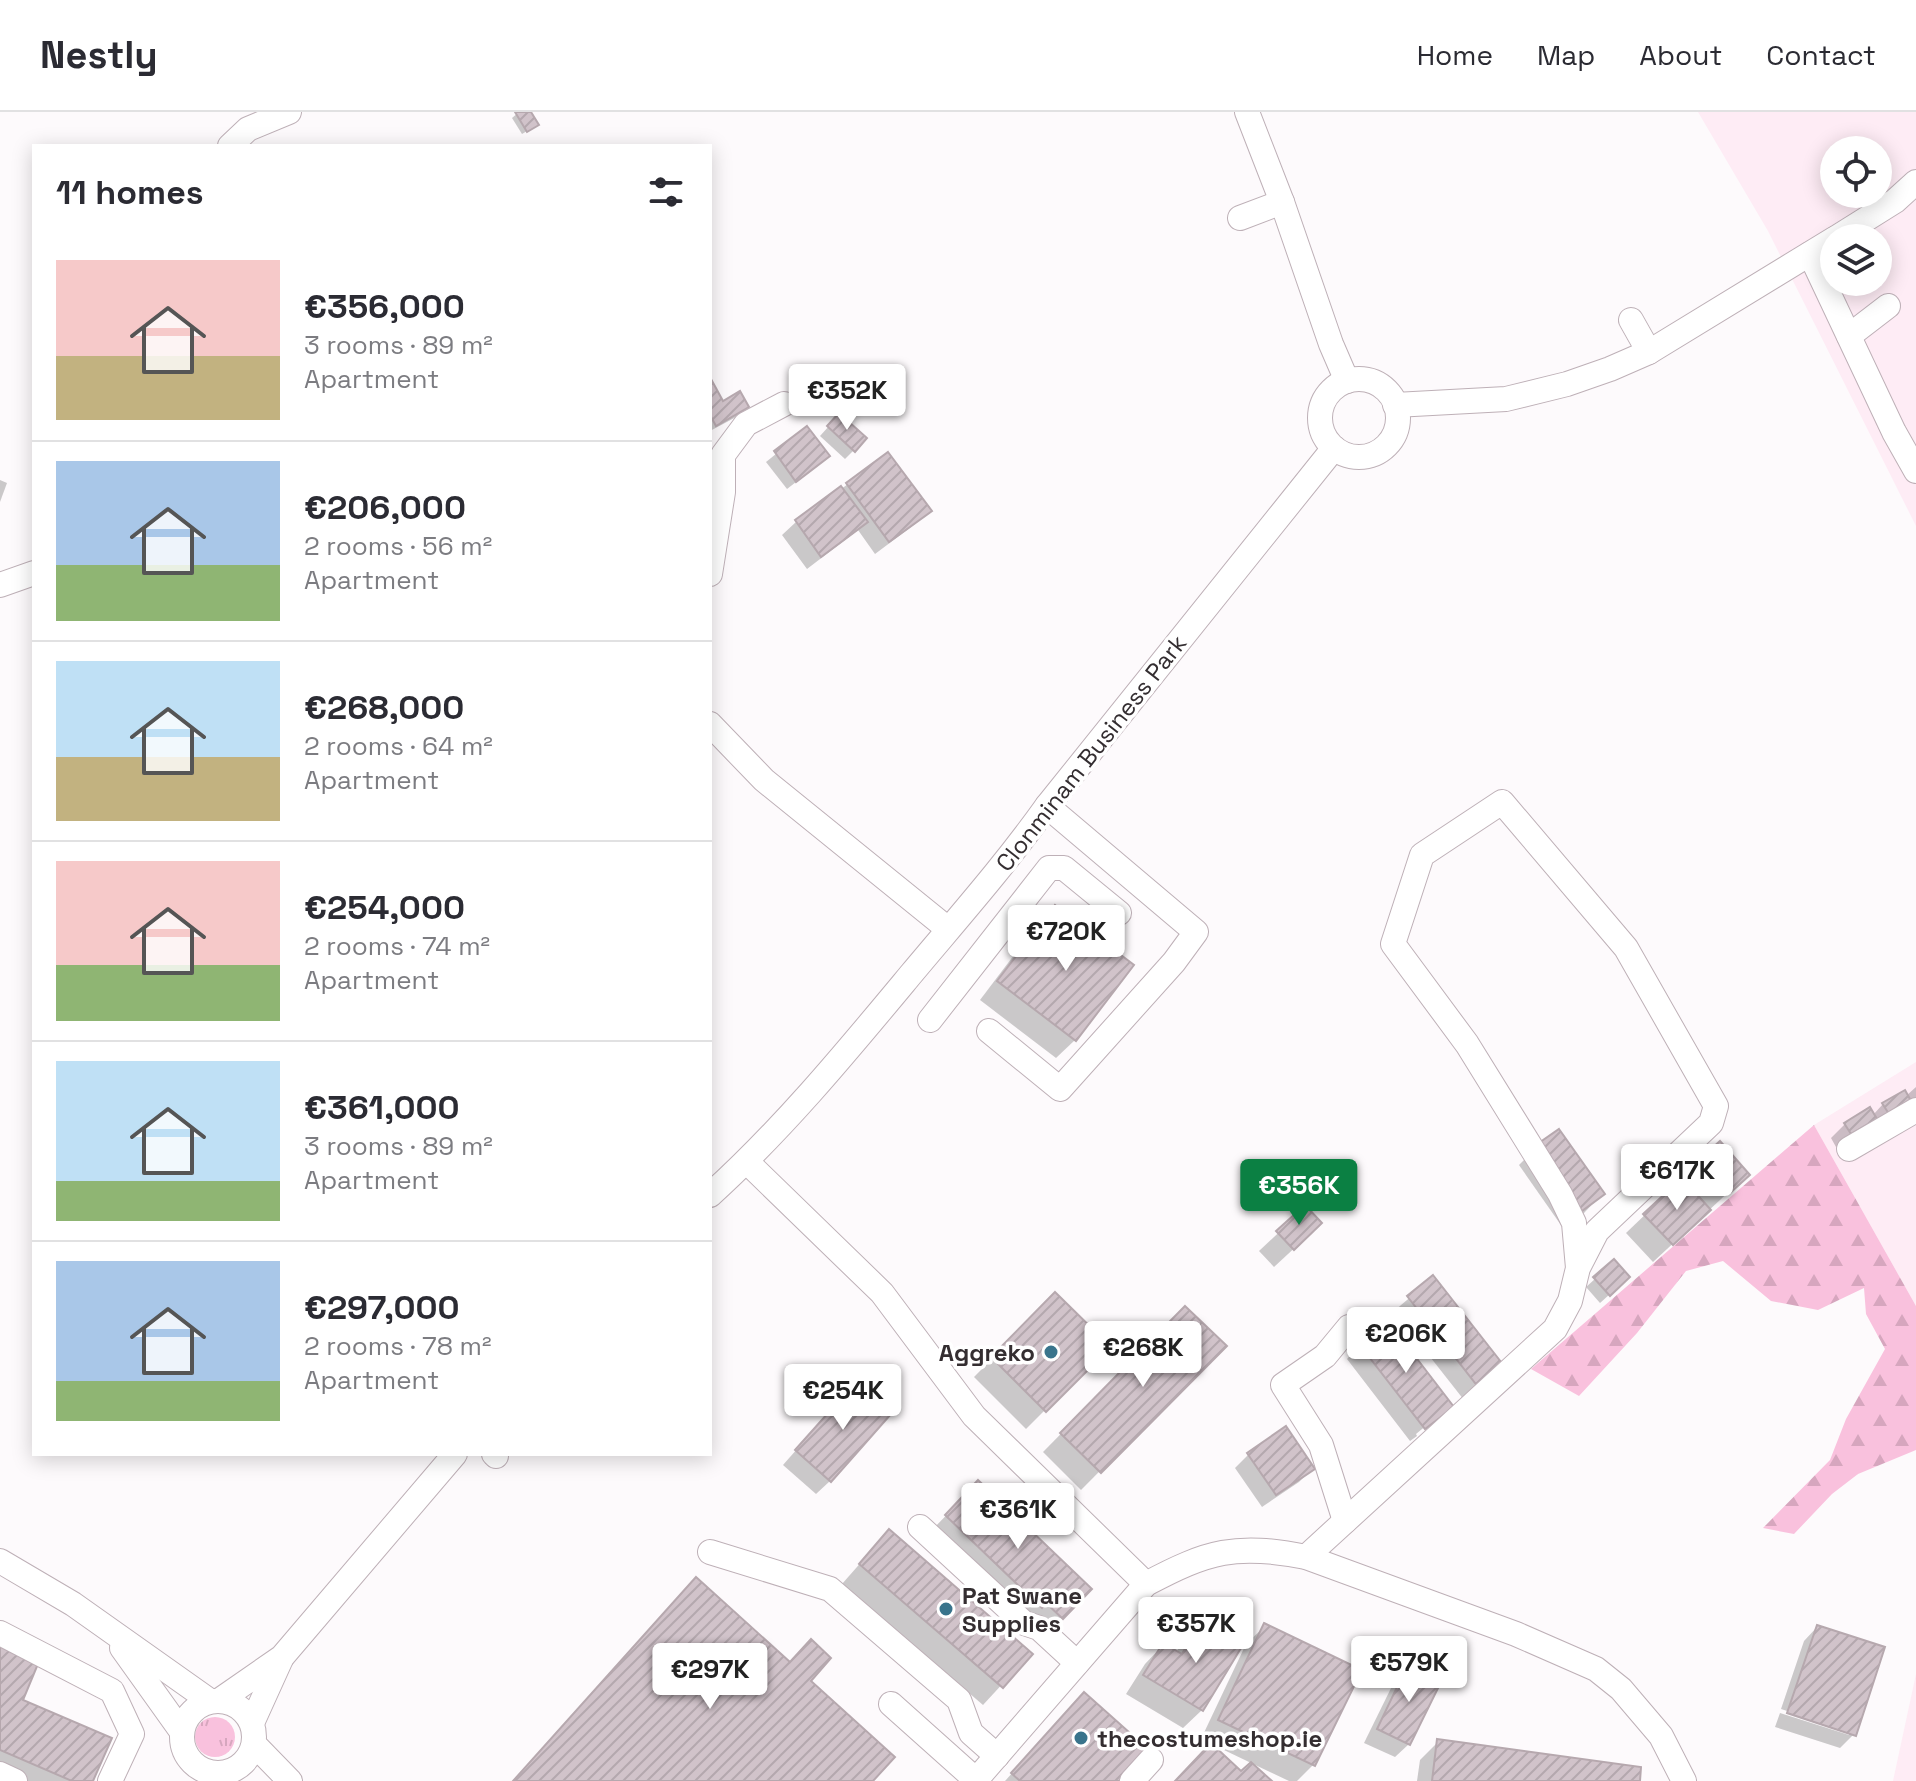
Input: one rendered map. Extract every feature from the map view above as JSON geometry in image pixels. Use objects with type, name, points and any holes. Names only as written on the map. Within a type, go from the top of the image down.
[{"type":"street","points":[[232,144],[248,129],[289,112]]},
{"type":"street","points":[[1247,112],[1282,202],[1326,332],[1347,381]]},
{"type":"street","points":[[1859,224],[1895,201],[1916,182]]},
{"type":"street","points":[[1240,218],[1282,202]]},
{"type":"street","points":[[1395,405],[1506,399],[1567,384],[1649,352],[1820,248]]},
{"type":"street","points":[[1810,254],[1894,432],[1916,471]]},
{"type":"street","points":[[1849,336],[1888,306]]},
{"type":"street","points":[[1631,320],[1649,352]]},
{"type":"street","points":[[1347,381],[1370,381],[1390,394],[1398,417],[1396,430],[1391,441],[1381,450],[1358,457],[1345,455],[1334,448],[1321,429],[1320,417],[1328,395],[1347,381]]},
{"type":"street","points":[[712,561],[723,492],[723,455],[746,424],[784,404]]},
{"type":"street","name":"Clonminam Business Park","points":[[712,1193],[747,1162],[834,1066],[1015,851],[1047,806],[1334,448]]},
{"type":"street","points":[[0,585],[32,574]]},
{"type":"street","points":[[712,726],[764,780],[948,929]]},
{"type":"street","points":[[1306,1557],[1555,1329],[1570,1301],[1578,1268],[1597,1231],[1711,1123],[1716,1106],[1626,948],[1502,802],[1422,855],[1393,944],[1467,1044],[1560,1194],[1574,1223],[1578,1268]]},
{"type":"street","points":[[989,1031],[1060,1089],[1174,962],[1196,932],[1047,806]]},
{"type":"street","points":[[930,1020],[1049,868],[1064,868],[1114,909],[1131,878]]},
{"type":"street","points":[[1849,1149],[1916,1110]]},
{"type":"street","points":[[747,1162],[882,1293],[974,1416],[1146,1584]]},
{"type":"street","points":[[1345,1521],[1321,1445],[1283,1385],[1325,1356],[1349,1327]]},
{"type":"street","points":[[178,1781],[192,1711],[215,1701],[282,1657],[453,1456]]},
{"type":"street","points":[[920,1527],[1024,1623],[1039,1628],[1077,1663]]},
{"type":"street","points":[[891,1704],[976,1780],[1146,1584],[1181,1565],[1222,1551],[1271,1550],[1306,1557],[1516,1634],[1596,1669],[1621,1689],[1661,1736],[1684,1781]]},
{"type":"street","points":[[710,1552],[830,1589],[959,1700],[971,1733],[997,1756]]},
{"type":"street","points":[[0,1561],[73,1604],[111,1633],[215,1701],[238,1707],[253,1734],[290,1781]]},
{"type":"street","points":[[0,1633],[112,1691],[132,1734],[110,1781]]},
{"type":"street","points":[[111,1633],[203,1770],[222,1777],[243,1763],[282,1657]]},
{"type":"street","points":[[1132,1781],[1151,1760]]},
{"type":"street","points":[[0,1774],[15,1781]]},
{"type":"shaded area","points":[[1698,112],[1916,112],[1916,526],[1768,231]]},
{"type":"shaded area","points":[[1916,1062],[1916,1306],[1814,1125]]},
{"type":"shaded area","points":[[1916,1674],[1916,1781],[1893,1781]]},
{"type":"green space","points":[[1814,1125],[1916,1306],[1916,1450],[1858,1474],[1832,1494],[1794,1534],[1763,1528],[1830,1460],[1846,1419],[1885,1349],[1866,1314],[1864,1288],[1818,1310],[1771,1301],[1723,1261],[1686,1271],[1637,1333],[1579,1396],[1531,1369]]},
{"type":"green space","points":[[215,1717],[229,1723],[235,1737],[229,1751],[215,1757],[201,1751],[195,1737],[201,1723]]},
{"type":"building","points":[[515,112],[531,112],[539,125],[527,132]]},
{"type":"building","points":[[712,381],[723,401],[740,391],[749,407],[716,426],[712,419]]},
{"type":"building","points":[[839,413],[867,438],[855,452],[827,426]]},
{"type":"building","points":[[807,426],[830,456],[796,482],[774,451]]},
{"type":"building","points":[[888,452],[932,511],[889,542],[846,483]]},
{"type":"building","points":[[841,486],[868,522],[821,557],[795,520]]},
{"type":"building","points":[[1055,905],[1134,965],[1076,1041],[997,981]]},
{"type":"building","points":[[1905,1090],[1911,1101],[1889,1114],[1882,1103]]},
{"type":"building","points":[[1870,1107],[1877,1119],[1851,1134],[1844,1123]]},
{"type":"building","points":[[1559,1129],[1605,1194],[1582,1211],[1536,1145]]},
{"type":"building","points":[[1720,1141],[1750,1175],[1730,1193],[1700,1159]]},
{"type":"building","points":[[1682,1178],[1711,1210],[1673,1245],[1643,1214]]},
{"type":"building","points":[[1305,1205],[1322,1223],[1294,1250],[1276,1231]]},
{"type":"building","points":[[1614,1259],[1630,1277],[1610,1296],[1593,1277]]},
{"type":"building","points":[[1433,1275],[1505,1367],[1479,1388],[1407,1296]]},
{"type":"building","name":"Aggreko","points":[[1055,1292],[1111,1347],[1046,1412],[991,1357]]},
{"type":"building","points":[[1185,1306],[1227,1346],[1101,1473],[1060,1433]]},
{"type":"building","points":[[1388,1321],[1454,1407],[1425,1429],[1359,1344]]},
{"type":"building","points":[[855,1383],[891,1414],[831,1482],[795,1450]]},
{"type":"building","points":[[1286,1426],[1315,1469],[1276,1495],[1247,1453]]},
{"type":"building","points":[[978,1480],[1092,1589],[1063,1619],[1046,1603],[1042,1608],[945,1515]]},
{"type":"building","name":"Pat Swane Supplies","points":[[889,1529],[1033,1654],[1003,1688],[859,1564]]},
{"type":"building","points":[[696,1577],[790,1662],[811,1639],[831,1658],[811,1681],[895,1757],[873,1781],[513,1781]]},
{"type":"building","points":[[1202,1618],[1244,1643],[1203,1711],[1143,1675],[1163,1643],[1182,1654]]},
{"type":"building","points":[[1264,1623],[1362,1670],[1315,1766],[1218,1720]]},
{"type":"building","points":[[1817,1625],[1885,1647],[1856,1736],[1787,1713]]},
{"type":"building","points":[[0,1643],[40,1659],[23,1700],[112,1738],[93,1781],[72,1781],[0,1750]]},
{"type":"building","points":[[1408,1664],[1442,1680],[1410,1745],[1377,1729]]},
{"type":"building","points":[[1084,1692],[1148,1749],[1120,1781],[1020,1781],[1011,1773]]},
{"type":"building","points":[[1437,1739],[1641,1767],[1640,1781],[1432,1781]]},
{"type":"building","points":[[1211,1743],[1241,1771],[1251,1762],[1272,1781],[1175,1781]]},
{"type":"place","name":"Aggreko","points":[[1051,1352]]},
{"type":"place","name":"Pat Swane Supplies","points":[[946,1609]]},
{"type":"place","name":"thecostumeshop.ie","points":[[1081,1738]]}]
